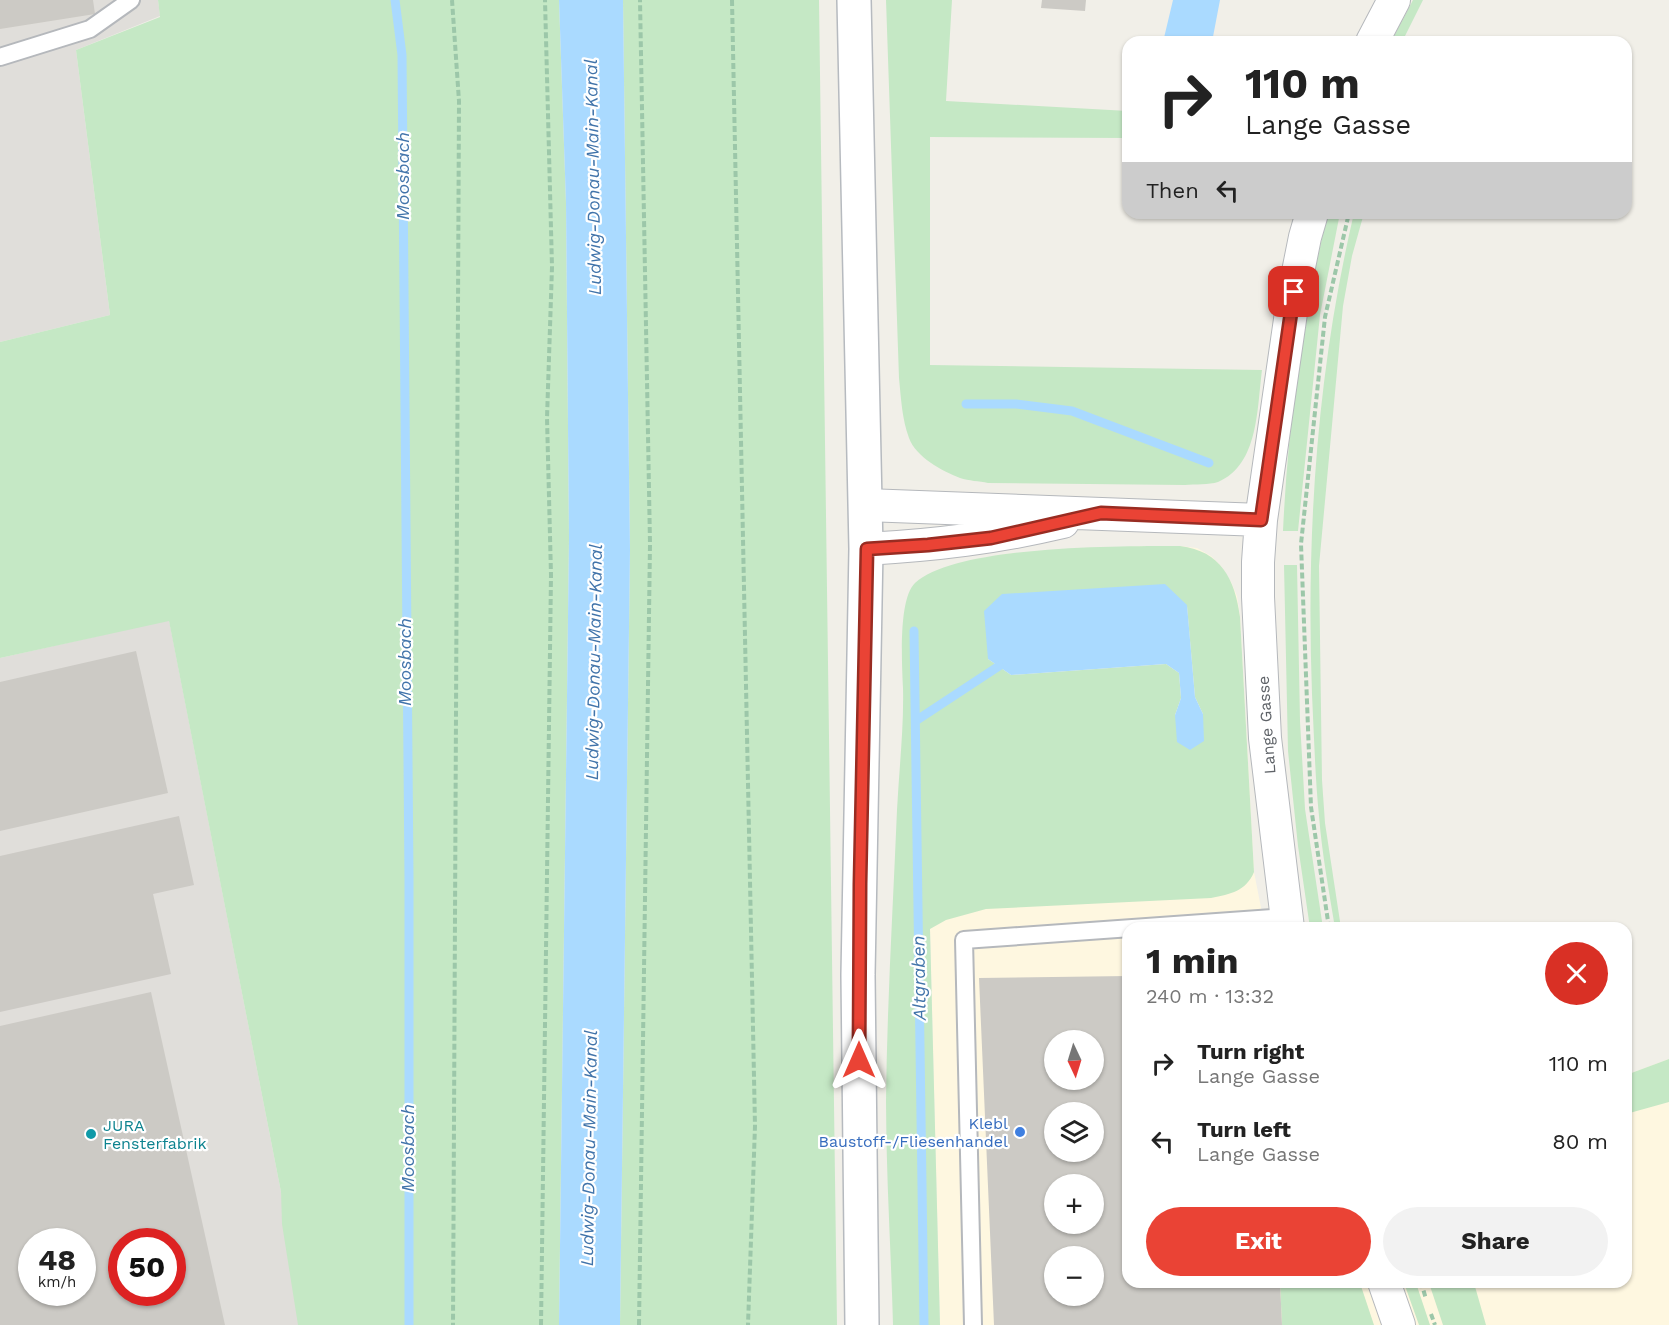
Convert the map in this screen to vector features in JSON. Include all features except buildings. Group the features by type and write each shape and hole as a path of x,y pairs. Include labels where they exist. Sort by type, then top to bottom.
{"main road":[{"path":"854,0 867,549 858,975 862,1325"}],"street":[{"path":"1375,36 1394,0"},
{"name":"Lange Gasse","path":"1287,922 1265,738 1258,597 1261,520 1294,292 1310,219"},
{"path":"866,505 1261,520"},
{"path":"867,549 991,538 1101,513"},
{"path":"1386,1288 1399,1325"}],"lane":[{"path":"0,57 90,29 131,0"},
{"path":"973,1325 964,940 1122,932"}],"path":[{"path":"452,0 459,101 453,1325"},
{"path":"541,1325 551,575 547,418 552,267 545,0"},
{"path":"639,1325 650,544 640,0"},
{"path":"732,0 755,1126 748,1325"},
{"path":"1328,922 1311,807 1301,544 1325,317 1348,219"}],"shaded area":[{"path":"0,0 158,0 160,16 76,50 110,315 0,342"},
{"path":"1146,546 1197,548 1211,556 1221,566 1237,596 1254,872 1264,922 1122,922 1122,1288 1632,1288 1632,1073 1669,1059 1669,1325 940,1325 930,929 956,564 1006,554"},
{"path":"169,620 281,1192 301,1325 0,1325 0,658"}],"green space":[{"path":"158,0 559,0 566,203 569,538 559,1325 298,1325 282,1224 281,1192 169,621 0,658 0,342 110,315 76,50 160,17"},
{"path":"623,0 819,0 837,1325 620,1325 630,550"},
{"path":"886,0 952,0 946,101 1122,111 1122,138 930,137 930,365 1262,370 1257,417 1249,449 1241,463 1231,474 1214,483 1185,485 988,483 963,479 945,471 930,463 917,451 909,438 905,423 899,378"},
{"path":"1413,0 1423,0 1405,36 1394,36"},
{"path":"1327,219 1339,219 1320,315 1298,531 1283,531 1288,451 1298,371"},
{"path":"1353,219 1362,219 1352,256 1343,306 1319,566 1322,780 1325,823 1340,922 1334,922 1316,786 1312,694 1311,573 1317,452 1331,332"},
{"path":"1180,546 1206,554 1216,561 1230,579 1238,603 1254,872 1242,888 1211,898 986,909 946,920 930,929 940,1325 893,1325 886,1101 897,810 903,718 902,633 903,617 910,591 915,583 936,570 966,561 1002,555 1042,550","holes":["1187,606 1195,697 1203,714 1175,715 1181,698 1179,673 1166,664 1011,675 988,659"]},
{"path":"1284,565 1297,565 1300,721 1305,809 1322,922 1309,922 1288,751"},
{"path":"1669,1059 1669,1102 1632,1112 1632,1073"},
{"path":"1280,1288 1362,1288 1374,1325 1282,1325"},
{"path":"1406,1288 1418,1288 1430,1325 1419,1325"},
{"path":"1431,1288 1475,1288 1486,1325 1443,1325"}],"water":[{"name":"Ludwig-Donau-Main-Kanal","path":"559,0 623,0 630,550 620,1325 559,1325 569,538 566,203"},
{"path":"1173,0 1220,0 1213,36 1164,36"},
{"path":"1165,584 1187,605 1195,697 1203,714 1204,741 1190,750 1177,742 1175,715 1181,698 1179,673 1166,664 1011,675 988,659 984,611 1002,594"}],"waterway":[{"name":"Moosbach","path":"395,0 402,55 409,878 409,1325"},
{"path":"966,404 1016,404 1072,411 1209,463"},
{"name":"Altgraben","path":"914,631 924,1325"},
{"path":"917,720 999,666"}],"place":[{"name":"Klebl Baustoff-/Fliesenhandel","path":"1020,1132"},
{"name":"JURA Fensterfabrik","path":"91,1134"}],"route":[{"path":"859,1060 858,975 867,549 991,538 1101,513 1261,520 1294,292"}]}
